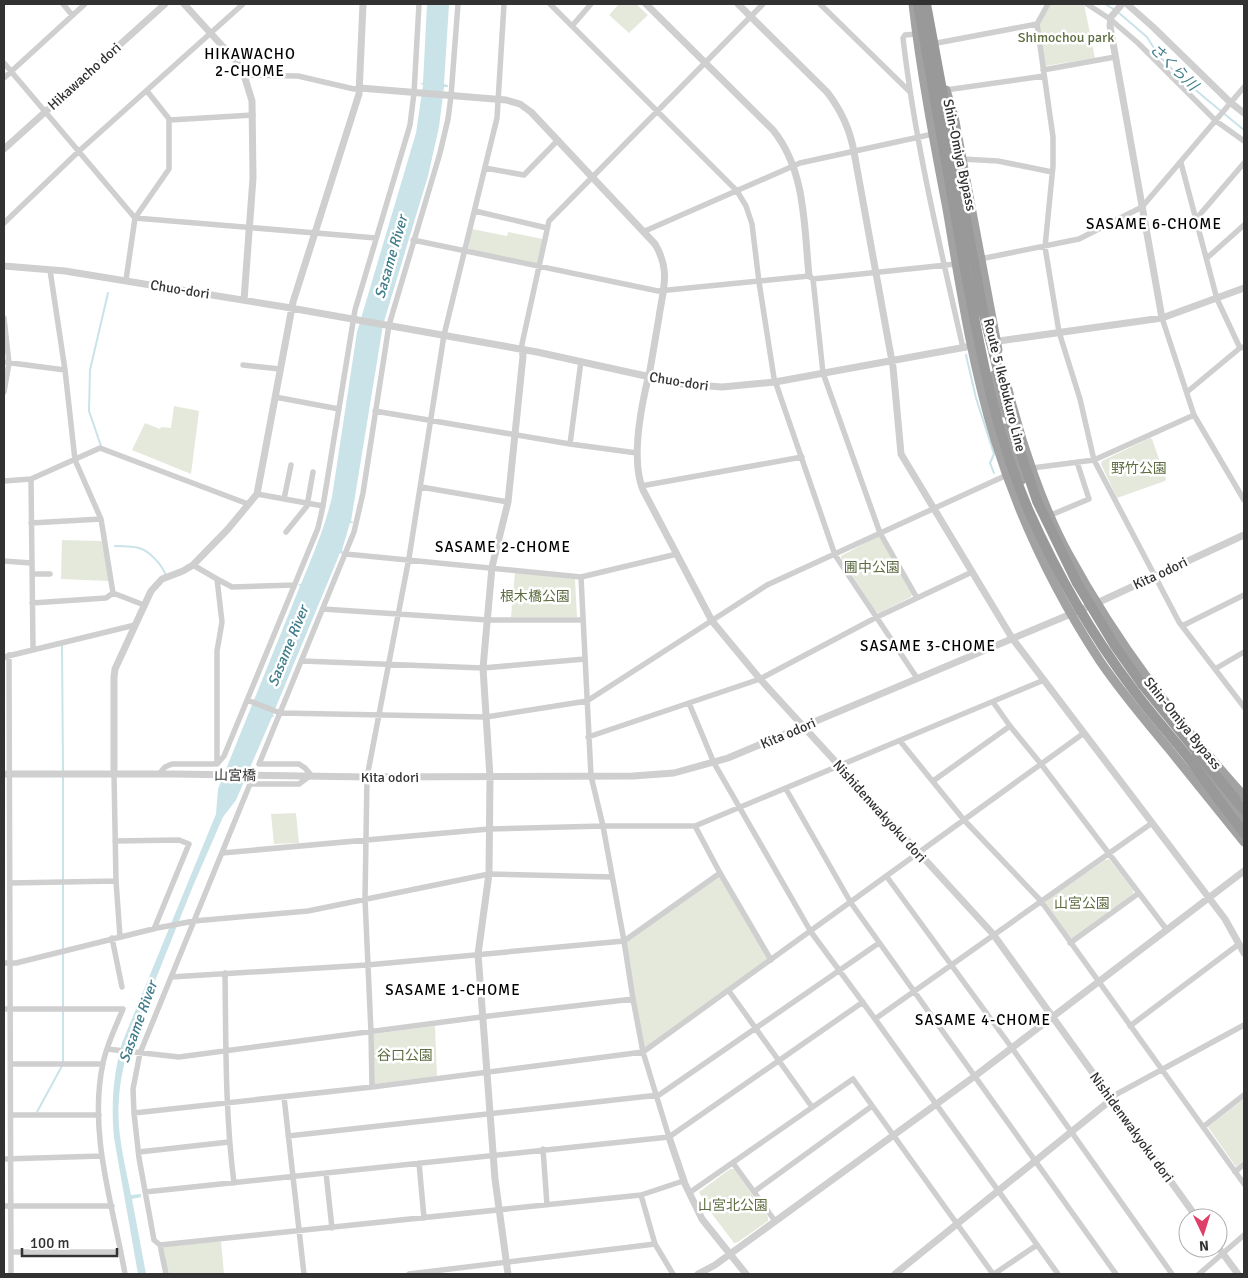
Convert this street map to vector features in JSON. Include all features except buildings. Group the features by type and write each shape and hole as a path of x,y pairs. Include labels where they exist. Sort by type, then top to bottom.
{"highway":[{"path":"913,4 916,34 956,264 968,347 1008,478 1046,565 1100,661 1127,698 1244,842"},
{"name":"Shin-Omiya Bypass","path":"913,4 978,313 950,143 946,90 930,4"},
{"name":"Route 5 Ikebukuro Line","path":"918,4 976,331 1002,435 1028,507 1052,560 1084,617 1132,688 1244,826"},
{"name":"Route 5 Ikebukuro Line","path":"930,4 983,311 1010,421 1034,494 1063,556 1115,646 1141,683 1244,809"},
{"path":"946,90 954,116 996,342 1009,396 1033,470 1051,515 1068,554 1122,646 1148,682 1191,735 1244,796"},
{"path":"990,365 1024,479"},
{"path":"1008,478 1019,488 1027,488 1032,482 1033,470"},
{"path":"1022,512 1022,499 1029,494 1037,494 1046,502"},
{"path":"1032,503 1069,579"},
{"name":"Shin-Omiya Bypass","path":"1244,815 1138,684 1106,641 1135,686 1244,820"},
{"path":"1194,765 1244,833"}],"street":[{"path":"63,4 72,15"},
{"path":"4,78 85,4"},
{"name":"Hikawacho dori","path":"4,149 165,4"},
{"path":"184,4 236,61 244,75 252,101 253,178 244,300"},
{"path":"4,223 78,152 243,4"},
{"path":"120,936 115,841 115,669 151,591 162,579 193,565 228,529 257,494 292,308 360,88 363,4"},
{"path":"7,774 159,774 165,767 172,764 217,764 224,756 318,528 354,319 410,124 415,93 419,4"},
{"path":"166,1274 160,1245 154,1240 138,1152 133,1089 139,1053 191,922 250,784 299,784 311,775 299,764 259,764 354,532 363,493 388,325 440,153 450,96 458,4"},
{"path":"372,1087 365,899 367,777 409,560 444,335 497,118 504,4"},
{"path":"550,4 737,190 746,206 752,224 759,282 776,382 835,555 917,678"},
{"path":"572,26 591,4"},
{"path":"646,4 773,130 785,147 794,166 800,188 823,373 880,533 917,598"},
{"path":"738,4 832,98 848,127 892,361 901,454 1012,638 1225,919 1244,953"},
{"path":"508,1274 493,1154 478,954 489,874 490,777 483,668 492,567 508,502 523,356 522,344 549,221 763,4"},
{"path":"820,4 909,91"},
{"path":"1048,4 1037,24 1053,138 1046,247 1059,332 1080,399 1094,460 1182,626 1244,707"},
{"path":"1087,4 1111,18 1244,141"},
{"path":"1244,113 1231,103 1153,26 1123,4 1111,18 1110,26 1115,57 1162,318 1194,415 1244,500"},
{"path":"937,43 1037,24"},
{"path":"916,34 904,35 903,38 909,91 944,266 968,347"},
{"path":"946,90 1044,73 1115,57"},
{"path":"4,63 135,218 376,238"},
{"path":"244,75 298,76 360,88"},
{"name":"Nishidenwakyoku dori","path":"360,88 513,101 526,107 655,244 662,256 666,277 636,452 641,486 712,621 760,679 993,934 1191,1208"},
{"path":"980,259 1079,239 1142,207 1244,88"},
{"path":"126,280 135,218 169,169 170,120 147,91"},
{"path":"170,120 253,115"},
{"path":"645,232 800,163 933,134"},
{"path":"485,168 524,175 558,140"},
{"path":"962,159 998,161 1052,172"},
{"path":"1181,163 1217,299 1242,347 1187,392"},
{"path":"1196,219 1244,163"},
{"path":"475,211 547,228"},
{"path":"1207,258 1244,225"},
{"path":"413,240 663,292 956,264"},
{"name":"Chuo-dori","path":"4,266 126,280 292,308 581,361 682,384 709,386 736,386 776,382 996,342 1162,318 1244,288"},
{"path":"50,270 65,370 75,460 100,519 114,593"},
{"path":"4,318 6,363 4,392"},
{"path":"570,444 581,361"},
{"path":"6,363 65,370"},
{"path":"243,365 280,369"},
{"path":"275,397 339,409"},
{"path":"375,411 570,444 636,452"},
{"path":"1033,470 1094,460 1194,415"},
{"path":"4,481 31,479 100,448 248,504"},
{"path":"641,486 802,457"},
{"path":"1051,515 1089,499 1077,462"},
{"path":"284,499 291,465"},
{"path":"286,532 307,506 313,472"},
{"path":"248,700 279,713 486,717 587,701 767,586 880,533 1008,478"},
{"path":"31,479 33,649"},
{"path":"421,487 508,502"},
{"path":"257,494 323,506"},
{"path":"31,523 100,519"},
{"name":"Kita odori","path":"298,776 490,777 654,775 674,773 714,763 1097,603 1244,535"},
{"path":"346,554 581,577 676,554"},
{"path":"4,561 31,563"},
{"path":"193,565 232,587 294,586"},
{"path":"588,737 760,679 877,617 972,572"},
{"path":"32,574 50,574"},
{"path":"581,577 590,776 603,826 643,1052 668,1137 689,1193 702,1219 746,1274"},
{"path":"217,579 222,622 217,651 217,764"},
{"path":"32,603 106,598 114,593"},
{"path":"114,593 144,605"},
{"path":"1182,626 1244,595"},
{"path":"323,609 488,620 583,620"},
{"path":"11,1274 11,1206 7,1159 10,1115 7,1083 11,1064 11,963 10,883 7,863 7,656 135,625"},
{"path":"1215,669 1244,652"},
{"path":"302,661 483,668 585,659"},
{"path":"222,853 489,829 695,826 740,809 1044,680"},
{"path":"689,702 714,763 811,932 1058,1274"},
{"path":"993,702 1167,930"},
{"path":"933,781 1010,726"},
{"path":"134,1113 372,1087 643,1052 920,854 1084,733"},
{"path":"900,741 964,820 1041,901 1244,1184"},
{"name":"山宮橋","path":"159,774 298,776"},
{"path":"786,789 851,902 1116,1274"},
{"path":"875,1019 953,966 993,934 1152,823"},
{"path":"695,826 720,874 771,960"},
{"path":"115,841 178,840 189,844 155,928"},
{"path":"698,1274 729,1254 936,1105 1244,871"},
{"path":"4,963 11,963 155,928 191,922 308,912 489,874 612,877"},
{"path":"171,976 367,965 624,941 720,874"},
{"path":"887,877 1072,1131 1172,1274"},
{"path":"10,883 116,881"},
{"path":"1070,943 1139,893"},
{"path":"112,938 122,987"},
{"path":"288,1136 656,1096 879,943"},
{"path":"1130,1026 1239,944"},
{"path":"225,973 227,1103 234,1183"},
{"path":"729,991 812,1107"},
{"path":"109,1049 179,1057 633,999"},
{"path":"145,1192 668,1137 863,1002"},
{"path":"4,1009 123,1009 103,1064 99,1115 100,1145 125,1274"},
{"path":"895,1274 1115,1095 1244,1025"},
{"path":"11,1064 103,1064"},
{"path":"689,1193 853,1079 993,1274 1037,1245"},
{"path":"1203,1127 1244,1095"},
{"path":"284,1097 304,1274"},
{"path":"755,1191 872,1106"},
{"path":"10,1115 99,1115"},
{"path":"138,1152 229,1142"},
{"path":"543,1150 547,1205"},
{"path":"7,1159 102,1156"},
{"path":"419,1162 424,1218"},
{"path":"733,1163 775,1220"},
{"path":"1235,1172 1244,1164"},
{"path":"326,1173 332,1228"},
{"path":"160,1245 641,1195 683,1180"},
{"path":"641,1195 655,1244 673,1274"},
{"path":"4,1206 112,1206"},
{"path":"1228,1249 1244,1235"},
{"path":"409,1274 655,1244"},
{"path":"11,1252 121,1252"},
{"path":"1198,1274 1217,1258"},
{"path":"1227,1258 1238,1274"}],"green space":[{"path":"619,4 636,4 648,15 629,33 609,15"},
{"name":"Shimochou park","path":"1051,4 1084,4 1095,58 1045,66 1039,24"},
{"path":"472,229 507,236 508,232 543,239 537,264 468,249"},
{"path":"174,406 199,411 191,474 132,450 145,423 160,429 161,427 171,428"},
{"name":"野竹公園","path":"1150,438 1166,479 1165,481 1117,498 1101,464 1102,461"},
{"name":"圃中公園","path":"878,536 881,537 912,594 911,597 879,613 876,612 841,558 841,556"},
{"path":"62,540 102,541 109,581 61,579"},
{"name":"根木橋公園","path":"515,572 575,579 577,617 511,617"},
{"path":"296,813 299,843 274,844 271,814"},
{"name":"山宮公園","path":"1109,859 1133,890 1133,894 1073,938 1070,938 1046,903 1046,900"},
{"path":"720,873 771,960 643,1052 624,941"},
{"name":"谷口公園","path":"435,1026 437,1076 374,1084 374,1034"},
{"path":"1244,1099 1244,1160 1236,1167 1208,1127"},
{"name":"山宮北公園","path":"730,1169 734,1169 768,1217 768,1221 734,1243 712,1214 699,1192"},
{"path":"221,1241 224,1274 168,1274 163,1247"}],"water":[{"name":"Sasame River","path":"427,4 449,4 444,84 448,85 448,87 444,87 439,127 428,176 383,325 351,521 353,523 350,523 343,552 342,554 340,553 273,714 274,717 272,717 236,800 223,817 193,886 129,1046 124,1065 118,1111 122,1147 131,1195 141,1194 141,1197 132,1199 146,1274 138,1274 114,1138 114,1090 119,1055 122,1043 216,814 218,789 300,586 298,584 301,584 314,552 329,508 357,332 416,133 423,85 420,83 423,83"}],"waterway":[{"name":"さくら川","path":"1105,4 1115,10"},
{"name":"さくら川","path":"1119,13 1147,37 1159,56 1173,70 1244,130"},
{"path":"101,446 89,411 90,370 108,293"},
{"path":"966,355 976,398 994,454 990,463 994,473"},
{"path":"115,546 139,548 147,552 156,559 166,576"},
{"path":"62,646 63,771"},
{"path":"37,1112 63,1064 63,776"}],"district":[{"name":"HIKAWACHO 2-CHOME","path":"250,62"},
{"name":"SASAME 6-CHOME","path":"1154,224"},
{"name":"SASAME 2-CHOME","path":"503,547"},
{"name":"SASAME 3-CHOME","path":"928,646"},
{"name":"SASAME 1-CHOME","path":"453,990"},
{"name":"SASAME 4-CHOME","path":"983,1020"}]}
